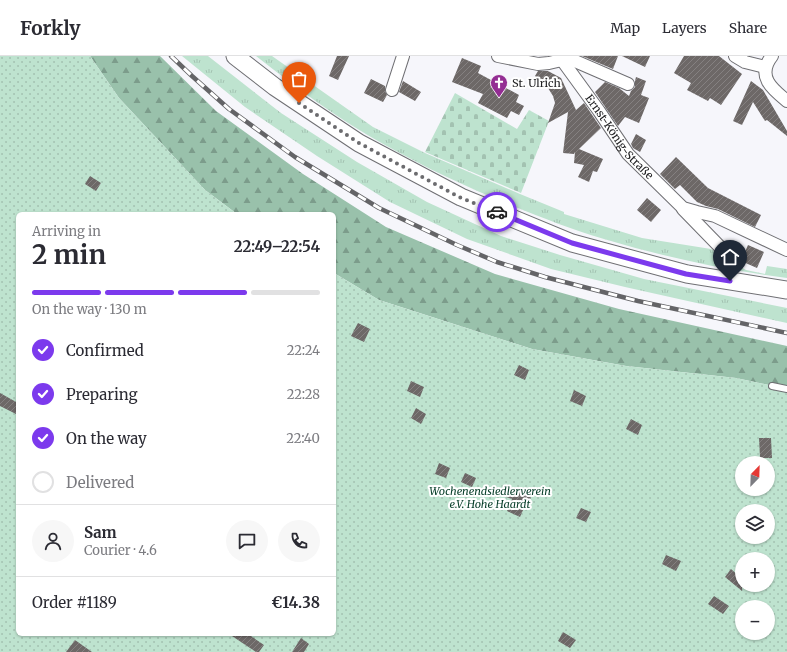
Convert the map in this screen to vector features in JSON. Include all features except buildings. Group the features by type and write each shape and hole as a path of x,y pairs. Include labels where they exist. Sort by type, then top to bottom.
{"main road":[{"path":"234,56 274,87 359,143 461,198 572,243 686,274 787,290"}],"street":[{"path":"392,90 403,56"},
{"path":"498,56 538,64 549,63 560,58 575,61 628,84"},
{"path":"735,56 745,62 765,67"},
{"path":"772,56 765,67 764,75 770,86 787,101"},
{"name":"Ernst-König-Straße","path":"560,58 628,154 720,247"},
{"name":"Ernst-König-Straße","path":"683,208 715,216 787,250"}],"lane":[{"path":"772,386 787,389"}],"green space":[{"name":"Wochenendsiedlerverein e.V. Hohe Haardt","path":"0,56 90,56 119,98 205,190 234,212 16,212 16,636 336,636 336,274 379,300 532,349 626,366 736,378 787,389 787,652 0,652"},
{"path":"90,56 160,56 216,111 303,174 386,227 495,274 619,309 787,346 787,389 736,378 626,366 532,349 379,300 336,274 336,212 234,212 205,190 119,98"},
{"path":"182,56 208,56 281,113 357,162 427,202 501,236 560,255 644,279 787,308 787,323 551,269 467,239 390,202 317,156 245,107"},
{"path":"256,56 272,56 373,127 425,153 564,212 564,214 642,238 711,249 746,270 765,274 767,266 787,269 787,278 741,271 649,252 569,228 497,199 432,170 351,125 287,80"},
{"path":"455,93 517,129 529,110 549,121 521,193 425,152"}],"railway":[{"path":"171,56 229,109 295,157 379,208 457,245 497,262 545,277 638,301 787,333"}],"way so far":[{"path":"299,103 359,143 461,198 497,212"}],"place":[{"name":"St. Ulrich","path":"499,98"}],"route":[{"path":"497,212 572,243 686,274 730,281"}]}
